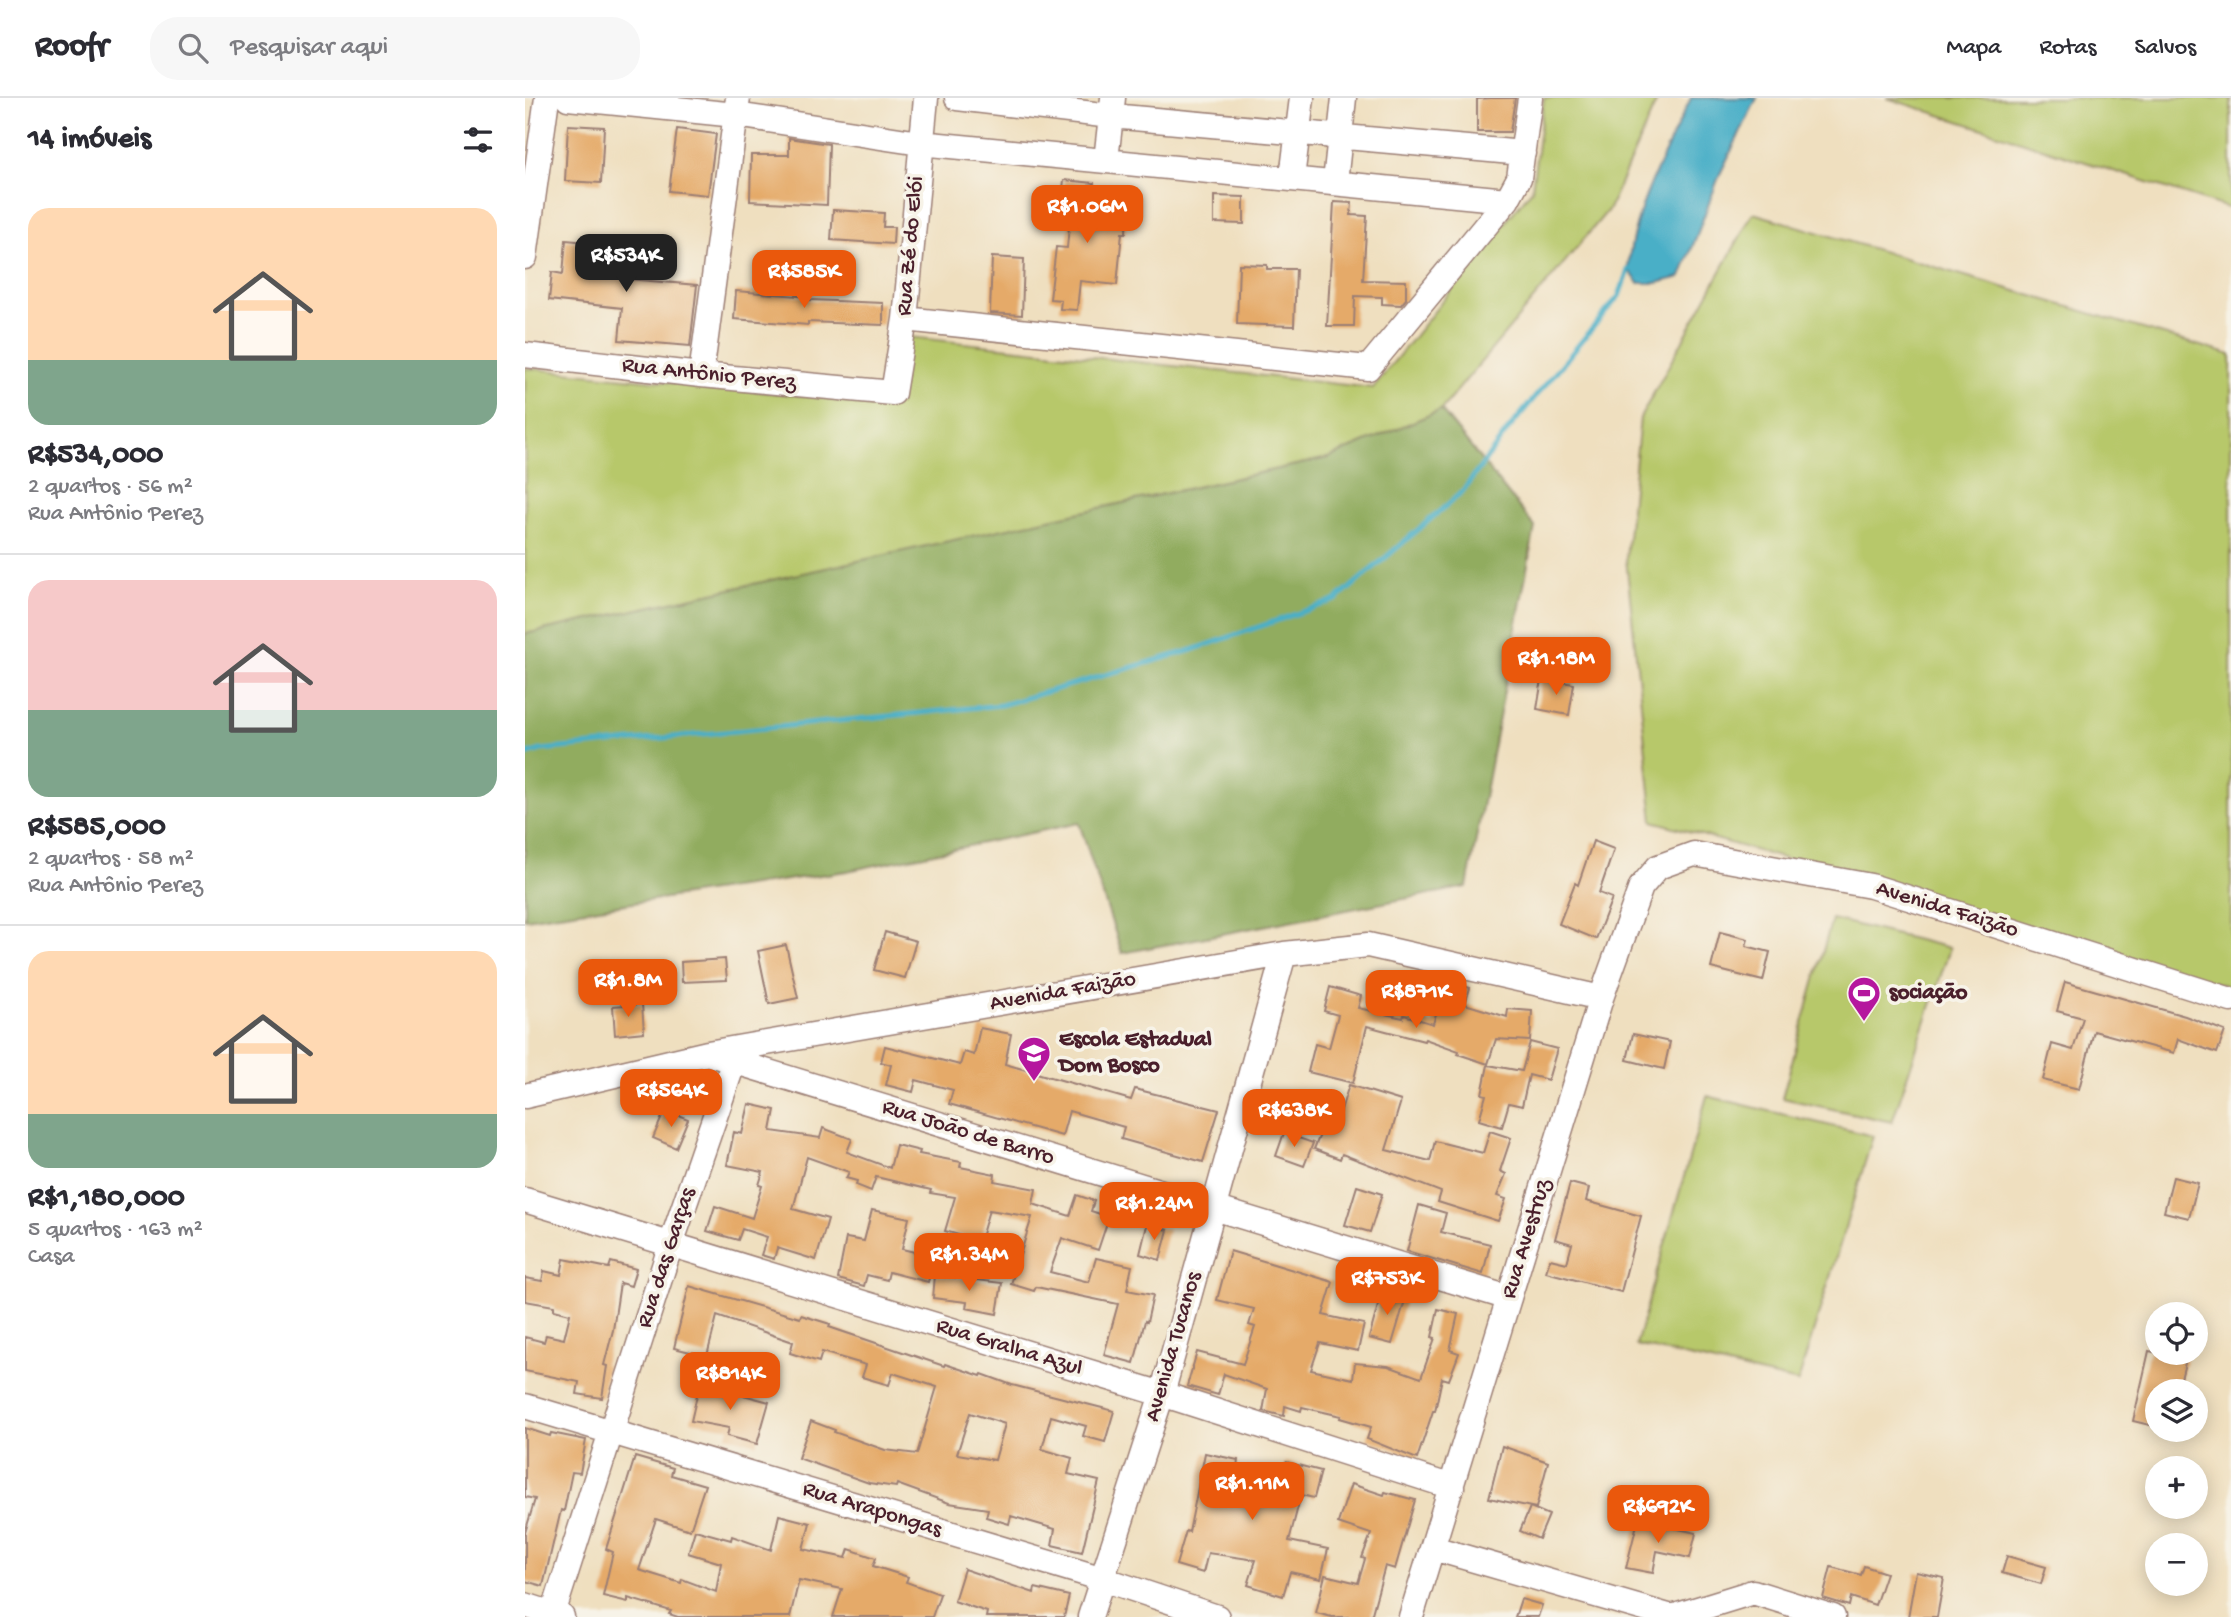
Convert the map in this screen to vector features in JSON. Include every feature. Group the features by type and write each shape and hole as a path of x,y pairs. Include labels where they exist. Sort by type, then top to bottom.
{"street":[{"path":"525,257 547,98"},
{"path":"568,98 737,107 920,143 1507,200"},
{"name":"Rua Zé do Elói","path":"893,393 905,320 926,98"},
{"path":"957,98 1112,107 1298,132 1523,153"},
{"path":"1292,178 1302,98"},
{"path":"1335,182 1344,98"},
{"path":"905,320 1368,368 1507,200 1519,178 1529,98"},
{"path":"701,375 737,107"},
{"path":"1106,160 1112,107"},
{"name":"Rua Antônio Perez","path":"525,355 893,393"},
{"name":"Avenida Faizão","path":"1658,867 1694,854 1871,886 2231,1000"},
{"name":"Rua Avestruz","path":"1411,1617 1601,998 1641,887 1658,867"},
{"name":"Avenida Faizão","path":"525,1096 708,1053 1284,954 1368,945 1601,998"},
{"name":"Avenida Tucanos","path":"1090,1617 1162,1394 1284,954"},
{"name":"Rua João de Barro","path":"708,1053 1509,1298"},
{"name":"Rua das Garças","path":"556,1616 610,1432 734,1061"},
{"name":"Rua Gralha Azul","path":"525,1200 1162,1394 1452,1487"},
{"name":"Rua Arapongas","path":"525,1406 1103,1579 1217,1617"},
{"path":"1433,1548 1672,1617 1753,1592 1780,1609 1833,1617"},
{"path":"525,1605 556,1616"}],"green space":[{"path":"1544,98 1658,98 1609,209 1441,410 1328,458 525,634 525,368 896,405 910,337 1373,388 1532,189"},
{"path":"1887,98 2231,98 2231,209"},
{"path":"1753,213 2231,355 2231,987 1653,821 1626,558 1640,418"},
{"path":"1441,410 1535,527 1467,887 1122,953 1079,823 847,871 525,919 525,634 1328,458"},
{"name":"sociação","path":"1832,919 1950,948 1892,1122 1782,1098"},
{"path":"1707,1096 1873,1136 1798,1382 1636,1345"}],"water":[{"path":"1691,98 1757,98 1720,174 1681,277 1657,283 1639,283 1628,270 1636,225 1652,182"}],"building":[{"path":"1515,98 1510,132 1477,132 1477,99"},
{"path":"568,125 604,127 601,183 565,181"},
{"path":"677,129 716,134 708,195 669,191"},
{"path":"789,138 829,144 827,205 750,201 751,155 789,155"},
{"path":"1064,180 1094,183 1092,208 1127,209 1126,233 1122,233 1117,285 1080,281 1077,310 1060,309 1061,300 1050,299 1056,247 1067,248 1070,216 1060,215"},
{"path":"1214,196 1244,197 1244,224 1214,223"},
{"path":"1334,202 1352,203 1351,215 1367,216 1363,280 1406,281 1406,299 1401,305 1382,304 1382,297 1355,296 1354,326 1327,326"},
{"path":"833,210 884,213 883,227 894,227 893,244 831,240"},
{"path":"566,240 630,246 628,279 697,285 690,346 619,340 622,308 549,300 552,272 563,274"},
{"path":"992,257 1024,259 1022,315 990,313"},
{"path":"1239,264 1267,265 1267,269 1296,269 1294,326 1237,324"},
{"path":"736,291 810,297 810,300 883,303 883,325 808,322 808,325 734,319"},
{"path":"1542,679 1574,684 1569,715 1537,709"},
{"path":"1593,841 1614,849 1599,893 1612,898 1596,939 1559,924 1575,883 1578,885"},
{"path":"885,932 916,941 905,978 874,970"},
{"path":"1720,932 1748,939 1746,946 1770,952 1763,981 1711,968"},
{"path":"786,945 798,998 769,1004 758,951"},
{"path":"725,959 727,980 682,982 681,962"},
{"path":"1446,981 1470,988 1465,1004 1507,1017 1508,1009 1532,1011 1530,1041 1496,1039 1488,1064 1425,1039 1424,1041 1367,1026 1353,1083 1308,1072 1315,1044 1329,1048 1338,1015 1324,1011 1330,987 1361,996 1358,1008 1403,1018 1404,1015 1433,1024"},
{"path":"2065,982 2185,1016 2225,1031 2217,1053 2178,1039 2174,1053 2094,1031 2079,1089 2043,1080 2052,1044 2073,1050 2083,1018 2057,1011"},
{"path":"642,1004 644,1032 615,1035 613,1006"},
{"path":"980,1028 1011,1034 1005,1064 1131,1100 1135,1089 1219,1110 1203,1162 1121,1139 1124,1127 1069,1111 1062,1136 949,1104 953,1090 916,1080 913,1092 886,1085 891,1065 881,1062 885,1046 960,1065 964,1052 974,1055"},
{"path":"1633,1034 1670,1042 1664,1069 1627,1060"},
{"path":"1530,1042 1557,1049 1548,1080 1529,1075 1522,1106 1509,1103 1502,1127 1479,1120 1486,1095 1482,1094 1488,1065 1522,1071"},
{"path":"1349,1085 1401,1101 1386,1150 1430,1161 1435,1141 1483,1153 1490,1131 1511,1138 1500,1171 1506,1174 1497,1196 1506,1199 1498,1221 1438,1202 1441,1192 1342,1154 1340,1159 1314,1149 1324,1125 1335,1129"},
{"path":"749,1104 775,1110 771,1131 820,1138 823,1128 852,1139 847,1152 890,1168 896,1145 920,1151 919,1154 961,1162 960,1167 995,1174 994,1181 1036,1189 1033,1204 1070,1216 1077,1195 1094,1201 1091,1211 1109,1217 1098,1250 1062,1238 1050,1272 1089,1282 1096,1258 1132,1266 1127,1290 1153,1295 1134,1363 1104,1355 1118,1304 1036,1287 1034,1291 1011,1284 1032,1217 989,1210 980,1241 945,1231 955,1197 930,1193 931,1190 876,1177 871,1191 856,1185 857,1181 846,1178 849,1172 807,1157 793,1209 828,1219 816,1260 777,1248 774,1259 761,1255 767,1237 742,1229 738,1240 707,1231 715,1206 752,1218 762,1186 759,1185 763,1172 727,1165 734,1132 742,1134"},
{"path":"665,1110 688,1119 676,1148 653,1138"},
{"path":"1284,1133 1313,1143 1304,1166 1276,1156"},
{"path":"2173,1177 2198,1183 2189,1218 2164,1212"},
{"path":"1570,1183 1589,1188 1586,1201 1641,1216 1621,1292 1546,1272 1550,1259 1567,1263 1572,1244 1555,1239"},
{"path":"1357,1186 1382,1194 1370,1232 1345,1225"},
{"path":"1419,1205 1446,1213 1441,1232 1490,1244 1483,1274 1407,1251"},
{"path":"872,1210 909,1218 902,1249 935,1257 928,1282 889,1272 887,1280 867,1275 864,1286 838,1279 846,1238 864,1241"},
{"path":"1147,1225 1168,1230 1160,1260 1140,1254"},
{"path":"1230,1251 1333,1282 1323,1315 1364,1324 1358,1351 1320,1343 1311,1370 1353,1379 1355,1363 1388,1366 1421,1378 1435,1338 1432,1337 1438,1309 1458,1314 1450,1350 1459,1353 1449,1380 1442,1378 1435,1411 1417,1459 1367,1439 1371,1427 1340,1418 1341,1416 1302,1407 1301,1411 1285,1406 1284,1416 1263,1411 1267,1389 1224,1374 1218,1395 1187,1386 1197,1352 1243,1364 1255,1327 1249,1325 1254,1309 1217,1300"},
{"path":"564,1259 609,1268 611,1262 636,1269 631,1286 620,1283 613,1330 604,1365 607,1366 602,1398 577,1394 579,1382 525,1371 525,1337 544,1342 546,1335 564,1339 570,1314 554,1310 554,1306 525,1301 525,1278 542,1281 544,1271 561,1275"},
{"path":"935,1275 1002,1283 997,1314 966,1308 967,1302 933,1298"},
{"path":"689,1286 830,1324 829,1327 944,1366 945,1364 1012,1385 1114,1411 1105,1442 1083,1436 1086,1426 1051,1416 1042,1449 1072,1458 1068,1474 1099,1481 1082,1552 1052,1545 1055,1529 1011,1516 1009,1524 986,1517 988,1509 949,1503 897,1484 896,1487 869,1483 798,1458 811,1421 885,1450 917,1454 937,1387 893,1373 889,1385 862,1377 866,1365 822,1352 819,1362 790,1353 793,1342 717,1316 707,1356 674,1348","holes":["970,1413 1005,1424 995,1460 957,1454"]},
{"path":"1382,1291 1406,1297 1392,1344 1369,1338"},
{"path":"2146,1365 2184,1365 2181,1379 2145,1379 2145,1424 2133,1421"},
{"path":"700,1382 737,1390 736,1393 769,1402 757,1444 727,1436 729,1428 691,1421"},
{"path":"525,1428 550,1436 551,1433 586,1440 580,1473 572,1472 543,1586 525,1581 525,1533 535,1499 525,1497"},
{"path":"1502,1446 1548,1462 1536,1508 1489,1498"},
{"path":"1205,1453 1238,1460 1237,1468 1280,1481 1286,1462 1321,1471 1314,1498 1301,1495 1289,1541 1328,1549 1321,1579 1290,1572 1283,1596 1248,1585 1256,1560 1208,1553 1203,1573 1176,1565 1186,1531 1189,1532"},
{"path":"635,1457 673,1468 671,1475 705,1485 690,1530 656,1519 639,1570 681,1583 682,1579 716,1592 721,1563 688,1553 695,1530 731,1540 732,1536 771,1550 779,1515 810,1523 803,1549 846,1558 849,1549 876,1558 873,1566 908,1577 906,1582 940,1594 932,1617 833,1617 842,1589 799,1580 790,1617 678,1617 669,1614 671,1611 628,1598 628,1602 603,1596 613,1552 606,1549"},
{"path":"1351,1484 1384,1495 1385,1492 1415,1500 1395,1569 1385,1566 1371,1617 1332,1617 1316,1613 1325,1575 1358,1583 1365,1559 1362,1558 1371,1534 1338,1523"},
{"path":"1530,1507 1549,1515 1539,1539 1520,1531"},
{"path":"1638,1520 1696,1533 1690,1558 1657,1551 1653,1573 1626,1568"},
{"path":"2007,1556 2046,1567 2041,1584 2002,1573"},
{"path":"1864,1566 1886,1573 1875,1605 1851,1597 1849,1606 1823,1598 1831,1567 1861,1575"},
{"path":"964,1569 1034,1593 1035,1588 1069,1596 1064,1617 986,1617 987,1612 954,1601"},
{"path":"1916,1572 1944,1578 1937,1617 1908,1617"},
{"path":"1521,1599 1542,1605 1538,1617 1515,1617"}],"waterway":[{"path":"525,755 541,750 1001,705 1192,650 1336,600 1462,492 1507,431 1619,296 1628,270"}],"place":[{"name":"sociação","path":"1864,1023"},
{"name":"Escola Estadual Dom Bosco","path":"1034,1083"}]}
